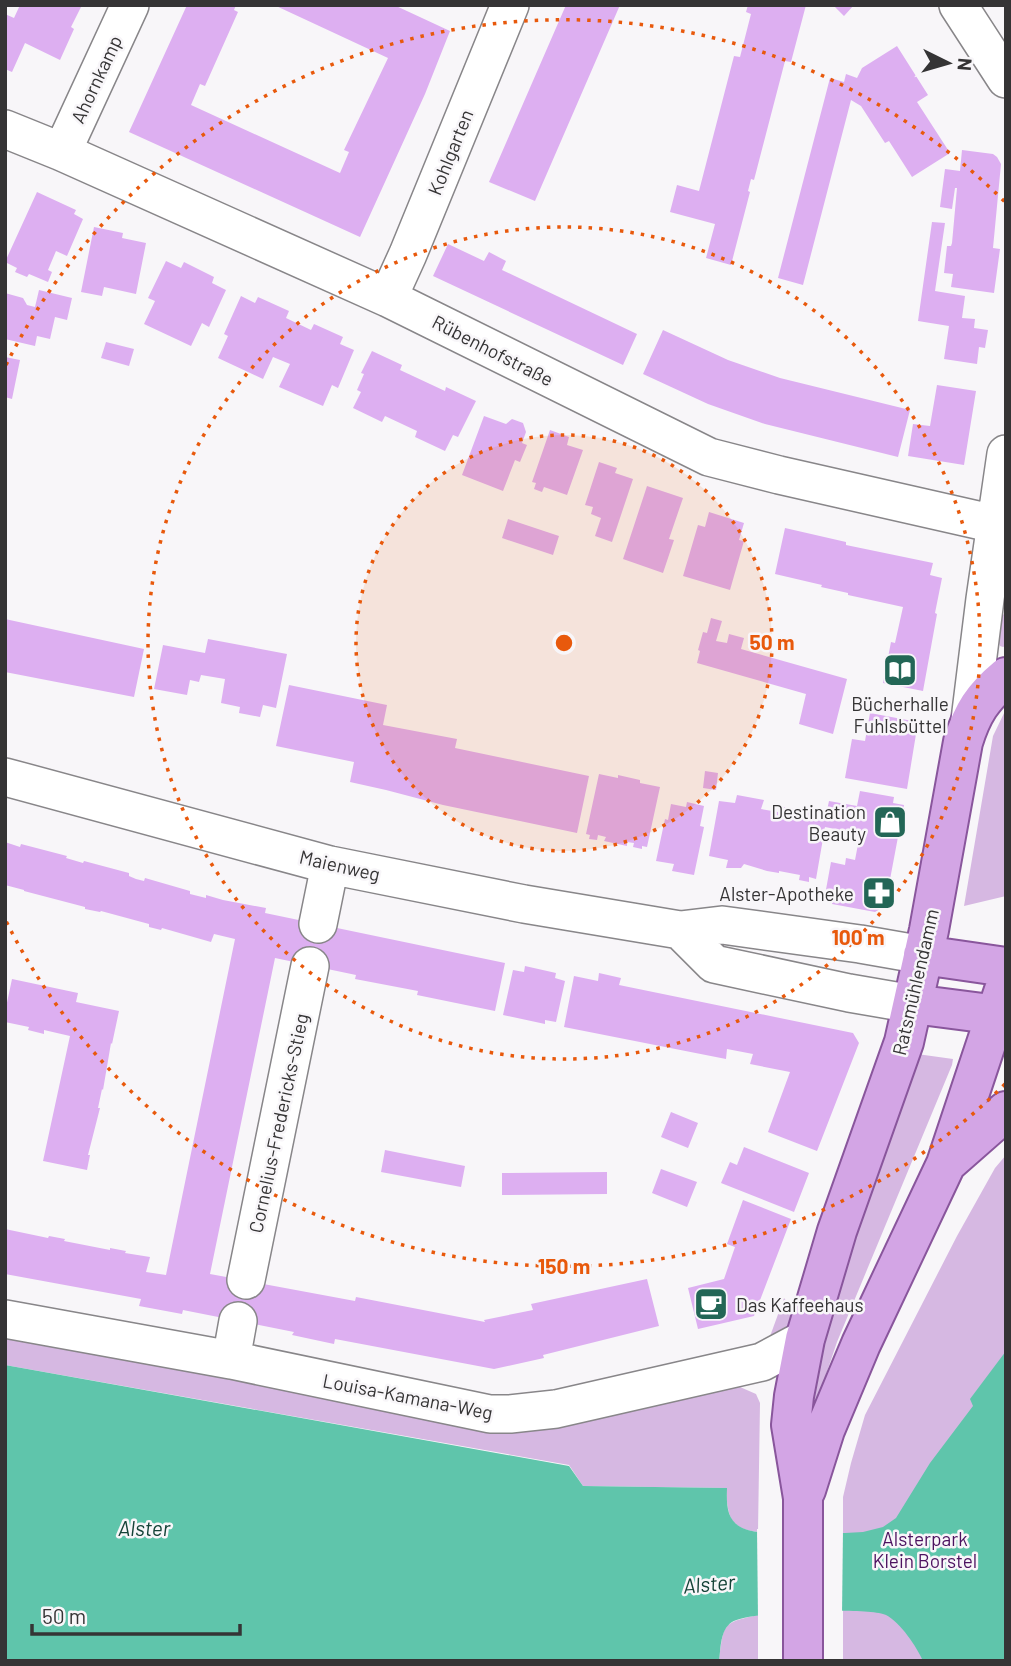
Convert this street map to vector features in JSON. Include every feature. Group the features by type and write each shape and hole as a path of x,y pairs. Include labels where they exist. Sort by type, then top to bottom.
{"main road":[{"path":"970,720 989,691 1006,677"},
{"name":"Ratsmühlendamm","path":"803,1658 803,1498 791,1425 794,1396 805,1339 837,1231 904,1042 963,742 970,720"},
{"path":"923,955 1006,967"},
{"path":"913,1004 1002,1005"},
{"name":"Ratsmühlendamm","path":"803,1498 825,1430 860,1344 946,1164 1002,1005"},
{"path":"946,1164 1006,1111"}],"street":[{"name":"Ahornkamp","path":"62,152 130,5"},
{"name":"Kohlgarten","path":"388,298 510,5"},
{"path":"958,5 1006,79"},
{"name":"Rübenhofstraße","path":"7,136 62,152 388,298 709,457 995,524"},
{"name":"Ratsmühlendamm","path":"970,720 1006,454"},
{"name":"Maienweg","path":"5,776 330,865 524,904 680,930 722,925 923,955"},
{"path":"318,924 330,865"},
{"path":"680,930 714,964 913,1004"},
{"name":"Cornelius-Fredericks-Stieg","path":"246,1280 310,966"},
{"name":"Louisa-Kamana-Weg","path":"5,1319 231,1360 490,1413 510,1414 556,1409 762,1362 805,1339"},
{"path":"231,1360 238,1321"}],"green space":[{"path":"1001,614 1006,615 1006,646 1003,647 998,640"},
{"path":"1006,709 1006,896 964,906 993,736"},
{"path":"917,1054 953,1059 952,1065 837,1342 808,1428 819,1337"},
{"name":"Alsterpark Klein Borstel","path":"1006,1155 1006,1661 843,1661 843,1497 865,1415 957,1236 995,1168"},
{"path":"784,1298 792,1308 791,1319 783,1330 769,1339"},
{"path":"5,1327 472,1417 740,1387 756,1394 760,1403 758,1532 740,1527 731,1518 726,1488 583,1486 569,1465 5,1365"},
{"path":"758,1615 758,1661 719,1661 726,1627 737,1620"}],"water":[{"name":"Alster","path":"1006,1351 1006,1661 923,1661 908,1635 886,1615 834,1611 760,1615 732,1622 723,1634 719,1661 5,1661 5,1365 569,1466 583,1486 727,1488 727,1505 731,1518 748,1530 845,1533 883,1527 896,1518 930,1463 973,1406 970,1399"}],"pier":[{"path":"757,1529 843,1529 842,1615 758,1618"}],"building":[{"path":"20,5 82,5 60,60 25,43 12,72 5,69 5,14 14,18"},
{"path":"187,5 236,5 234,10 238,12 205,86 200,84 191,105 340,173 349,152 344,150 388,58 274,5 394,5 450,31 425,94 360,237 129,132"},
{"path":"566,5 620,5 535,201 489,182"},
{"path":"748,5 806,5 791,62 785,61 754,180 751,179 731,265 706,258 715,224 670,212 677,185 699,191 734,56 740,57 751,14 746,12"},
{"path":"833,5 854,5 844,16"},
{"path":"897,46 928,95 917,102 950,153 912,177 889,141 885,143 861,106 851,100 803,285 778,278 830,78 844,82 846,74 857,78 862,68"},
{"path":"962,150 993,154 1001,164 993,248 1000,249 994,293 951,287 953,274 944,273 947,246 952,243 957,188 952,209 940,207 945,169 960,171"},
{"path":"37,192 76,210 74,214 83,219 67,256 56,251 48,270 52,272 48,282 29,274 27,277 15,272 17,268 5,262"},
{"path":"932,222 945,223 935,291 965,296 962,318 975,319 974,328 988,330 985,348 979,347 977,364 944,359 949,326 918,321"},
{"path":"94,227 123,233 122,238 146,243 136,294 104,287 102,296 81,292"},
{"path":"448,244 484,261 489,252 506,261 502,270 637,334 623,365 433,276"},
{"path":"166,261 181,268 184,262 214,277 212,283 226,290 209,327 202,323 191,346 144,324 155,301 148,298"},
{"path":"39,290 72,298 67,320 55,317 50,339 37,336 35,346 5,339 5,293 23,298 27,305 35,307"},
{"path":"241,296 255,303 258,297 289,311 286,318 311,330 314,324 343,337 340,344 354,350 338,388 332,385 323,406 279,387 290,364 273,357 263,379 218,358 228,336 224,334"},
{"path":"663,330 728,360 780,378 910,410 898,457 765,424 708,404 643,374"},
{"path":"106,342 134,349 129,366 101,358"},
{"path":"372,351 402,365 400,370 445,391 446,387 476,401 458,437 453,435 445,451 415,437 417,431 385,416 382,422 353,408 361,392 357,390 364,374 361,373"},
{"path":"5,357 20,360 12,399 5,397"},
{"path":"937,385 976,391 964,465 908,456 913,424 930,426"},
{"path":"484,416 506,424 512,419 523,423 526,432 522,443 527,445 520,462 515,460 503,491 462,475"},
{"path":"550,430 569,437 567,445 583,450 567,495 544,487 542,492 534,489 536,483 532,482"},
{"path":"599,462 617,468 615,473 633,479 612,542 595,536 601,518 591,514 593,507 585,505"},
{"path":"647,486 683,498 669,539 674,540 663,573 623,559"},
{"path":"709,512 744,523 739,540 744,541 730,590 683,576 698,525 705,527"},
{"path":"508,519 559,536 553,555 502,538"},
{"path":"785,528 846,542 846,545 933,563 930,575 942,578 923,691 883,683 891,642 895,643 903,607 848,595 821,587 822,585 775,574"},
{"path":"711,618 722,621 716,641 727,643 729,634 744,638 741,649 847,679 833,734 799,724 806,694 697,663 703,632 707,633"},
{"path":"5,619 144,649 134,697 5,672"},
{"path":"208,639 287,654 276,708 263,705 260,717 239,713 240,707 221,703 225,679 201,675 199,682 190,680 187,695 154,689 163,645 205,653"},
{"path":"289,685 387,705 383,725 457,739 455,748 589,776 577,833 350,782 354,762 276,746"},
{"path":"870,713 918,722 907,789 845,778 852,739 865,741"},
{"path":"705,771 718,773 716,790 703,788"},
{"path":"599,774 618,778 618,775 660,787 647,847 642,846 642,849 633,847 634,843 627,842 627,846 604,841 606,837 598,835 597,840 589,839 590,835 586,834"},
{"path":"860,791 894,797 893,803 904,805 885,906 875,912 832,904 833,896 825,895 831,862 845,865 846,858 855,860 860,834 825,827 816,879 809,877 809,882 799,880 800,875 767,871 744,864 741,868 726,868 728,860 709,856 719,801 735,803 737,795 764,800 761,809 778,812 779,806 826,815 829,801 857,806"},
{"path":"687,802 704,806 700,826 704,827 694,875 672,871 674,864 656,861 671,804 686,807"},
{"path":"5,842 129,873 129,876 136,879 144,881 145,878 190,891 190,894 266,908 265,913 505,963 495,1011 417,995 418,991 355,979 356,975 275,958 210,1274 355,1301 356,1297 485,1322 484,1320 533,1310 531,1304 647,1279 659,1326 494,1369 335,1339 334,1344 292,1335 294,1332 183,1310 182,1314 139,1306 141,1299 5,1274 5,1229 150,1257 146,1272 166,1275 235,939 214,934 211,942 5,885"},
{"path":"525,966 556,973 555,978 565,981 556,1022 545,1020 545,1024 503,1015 513,970 524,972"},
{"path":"599,973 621,978 619,985 853,1033 859,1043 817,1151 768,1132 790,1072 750,1064 753,1054 727,1049 726,1059 564,1027 574,976 598,981"},
{"path":"12,979 78,993 76,1002 119,1011 87,1170 43,1161 70,1036 44,1030 44,1034 28,1030 29,1027 5,1022"},
{"path":"671,1112 698,1123 688,1148 661,1137"},
{"path":"744,1147 809,1173 794,1212 721,1183 730,1162 737,1165"},
{"path":"385,1150 465,1166 461,1187 381,1172"},
{"path":"661,1169 697,1182 687,1207 652,1193"},
{"path":"607,1172 607,1194 502,1195 502,1173"},
{"path":"743,1200 791,1219 754,1316 698,1329 688,1288 724,1279 735,1247 727,1244"}],"place":[{"name":"Bücherhalle Fuhlsbüttel","path":"900,670"},
{"name":"Destination Beauty","path":"890,822"},
{"name":"Alster-Apotheke","path":"879,893"},
{"name":"Das Kaffeehaus","path":"711,1304"}]}
